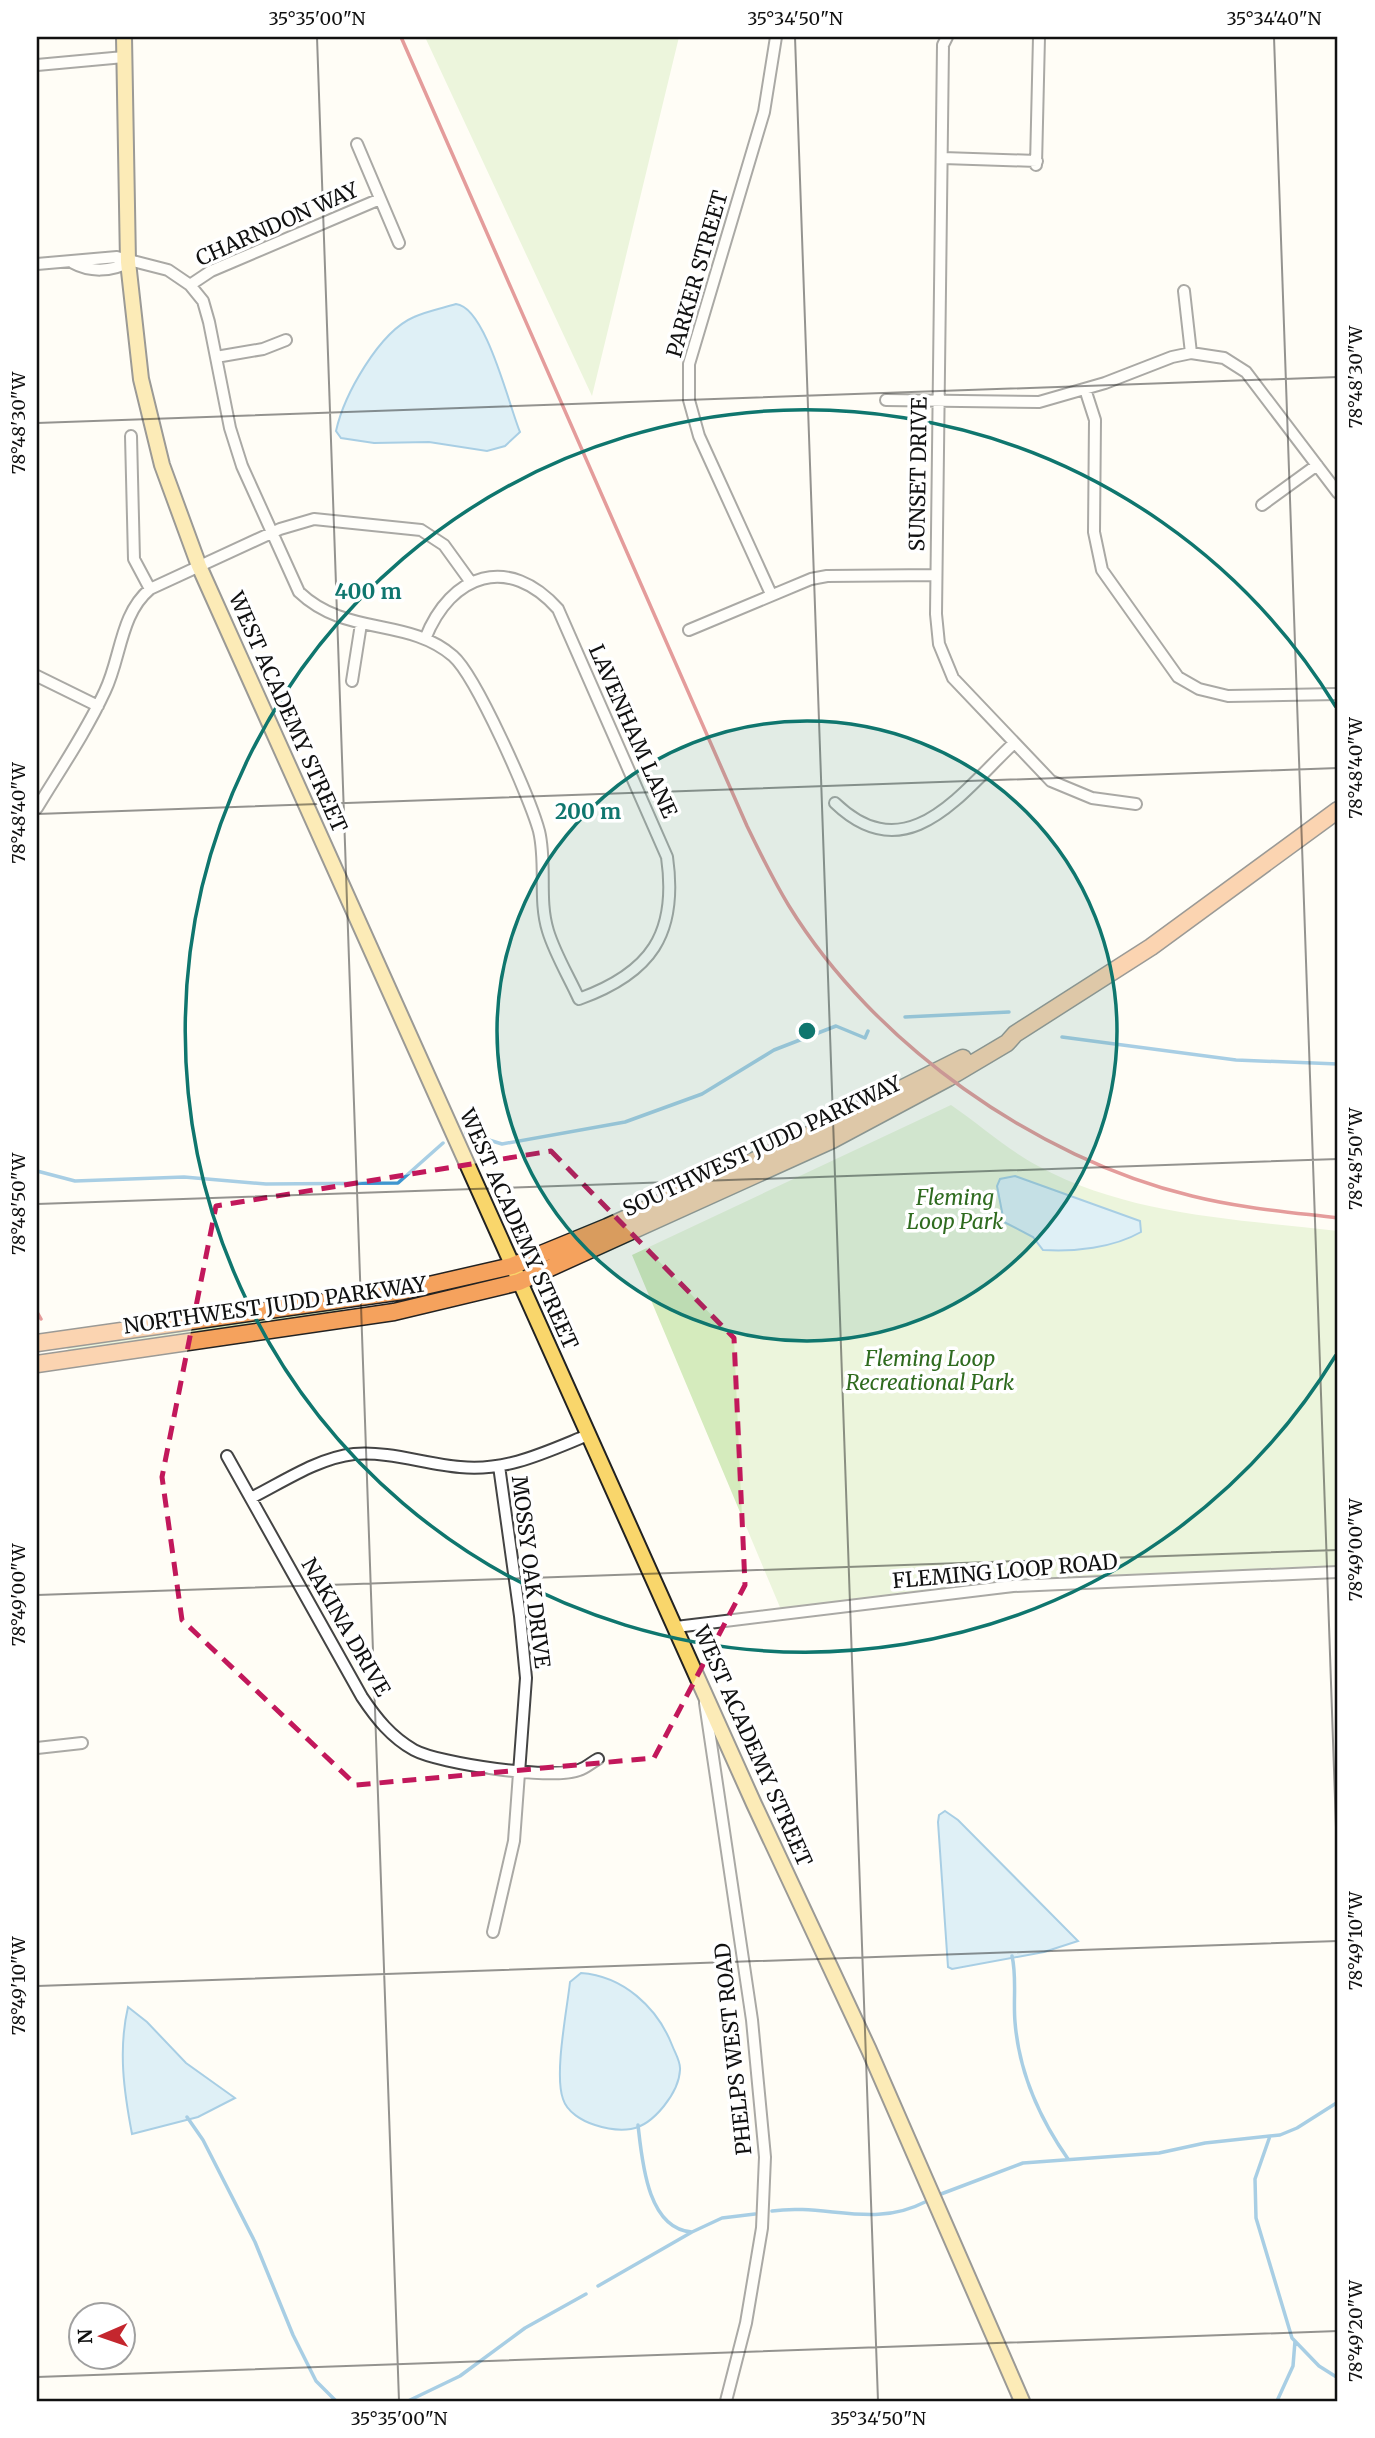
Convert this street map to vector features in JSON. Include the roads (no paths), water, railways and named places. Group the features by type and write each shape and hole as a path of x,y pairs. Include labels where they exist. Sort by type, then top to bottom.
{"highway":[{"name":"SOUTHWEST JUDD PARKWAY","path":"519,1282 832,1140 948,1078 1007,1043 1015,1034 1151,947 1338,810"},
{"name":"SOUTHWEST JUDD PARKWAY","path":"512,1266 595,1232 791,1144 1005,1035 1015,1034"},
{"name":"NORTHWEST JUDD PARKWAY","path":"37,1343 391,1293 512,1266"},
{"name":"NORTHWEST JUDD PARKWAY","path":"37,1364 394,1311 519,1282"}],"main road":[{"name":"WEST ACADEMY STREET","path":"124,37 131,308 147,408 162,465 199,566 703,1690 869,2050 1022,2401"}],"street":[{"name":"PARKER STREET","path":"771,594 699,436 689,400 689,364 764,112 776,37"},
{"name":"SUNSET DRIVE","path":"947,37 943,45 936,575 936,614 944,662 953,678 1013,744 1051,780 1075,793 1111,802 1136,804"},
{"path":"943,158 1036,163 1039,37"},
{"path":"37,65 124,57"},
{"path":"357,144 399,243"},
{"name":"CHARNDON WAY","path":"190,285 211,271 380,199"},
{"path":"37,264 73,263 84,258 117,257 128,262 168,270 190,285 202,301 242,466 271,533 299,592 324,612 425,639 440,608 470,581 444,545 421,530 314,519 271,533 150,589 136,604 128,620 112,676 97,706 37,808"},
{"path":"1184,291 1191,353"},
{"path":"216,357 263,349 286,340"},
{"path":"886,400 1039,402 1085,389 1172,357 1191,353 1224,358 1246,372 1338,494"},
{"path":"1085,389 1095,420 1094,532 1102,570 1178,677 1199,689 1228,696 1338,694"},
{"path":"131,436 134,559 150,589"},
{"path":"1262,505 1317,465"},
{"path":"689,630 771,594 827,576 936,575"},
{"name":"LAVENHAM LANE","path":"425,639 452,655 474,684 532,812 542,854 544,913 548,932 579,999 626,979 655,946 669,905 671,883 667,857 558,610 544,594 524,581 489,577 470,581"},
{"path":"352,681 361,624"},
{"path":"37,676 97,706"},
{"path":"835,803 855,820 881,831 906,830 931,821 1013,744"},
{"path":"251,1498 331,1458 377,1454 463,1468 499,1466 527,1460 588,1435"},
{"name":"NAKINA DRIVE","path":"226,1456 335,1650 380,1724 415,1751 439,1760 520,1770 578,1771 598,1759"},
{"name":"MOSSY OAK DRIVE","path":"492,1932 514,1841 526,1678 499,1466"},
{"name":"FLEMING LOOP ROAD","path":"676,1627 1013,1586 1338,1572"},
{"name":"PHELPS WEST ROAD","path":"703,1690 752,2020 765,2157 762,2228 738,2360 726,2401"},
{"path":"37,1748 82,1742"}],"water":[{"path":"456,304 467,309 487,339 520,432 505,446 487,451 429,442 374,443 341,438 336,431 347,400 365,366 388,336 414,317"},
{"path":"1015,1176 1140,1221 1141,1232 1118,1242 1093,1248 1043,1250 1033,1237 1004,1222 997,1186 1000,1179"},
{"path":"945,1811 958,1820 1078,1941 1044,1952 952,1969 948,1967 938,1822 939,1815"},
{"path":"581,1973 611,1980 637,1996 666,2031 678,2058 679,2079 670,2097 656,2114 640,2126 617,2130 604,2128 571,2112 563,2099 560,2058 570,1982"},
{"path":"128,2007 147,2022 186,2063 235,2098 198,2117 132,2134 123,2071 123,2039"}],"waterway":[{"path":"905,1017 1009,1012"},
{"path":"466,1133 502,1144 625,1122 702,1094 774,1050 836,1026 865,1038 868,1031"},
{"path":"1062,1037 1236,1060 1338,1064"},
{"path":"37,1171 75,1181 184,1177 266,1184 398,1183 443,1143"},
{"path":"1012,1956 1015,2022 1021,2059 1040,2111 1068,2159"},
{"path":"941,2194 1023,2163 1159,2153 1205,2143 1280,2135 1297,2128 1338,2102"},
{"path":"187,2117 203,2140 255,2242 293,2335 316,2381 336,2401"},
{"path":"638,2125 645,2173 656,2206 665,2219 677,2228 692,2232"},
{"path":"1270,2136 1255,2179 1256,2218 1292,2338 1319,2366 1338,2378"},
{"path":"772,2211 792,2209 887,2214 925,2202"},
{"path":"598,2286 692,2232 722,2218 755,2214"},
{"path":"408,2401 460,2376 525,2328 586,2294"},
{"path":"1277,2401 1293,2366 1295,2341"}],"railway":[{"path":"401,37 747,826 783,896 824,957 866,1004 912,1048 964,1088 1018,1124 1075,1154 1133,1178 1192,1196 1246,1207 1338,1218"},
{"path":"37,1312 41,1319"}],"park label":[{"name":"Fleming Loop Park","path":"955,1209"},
{"name":"Fleming Loop Recreational Park","path":"930,1370"}]}
